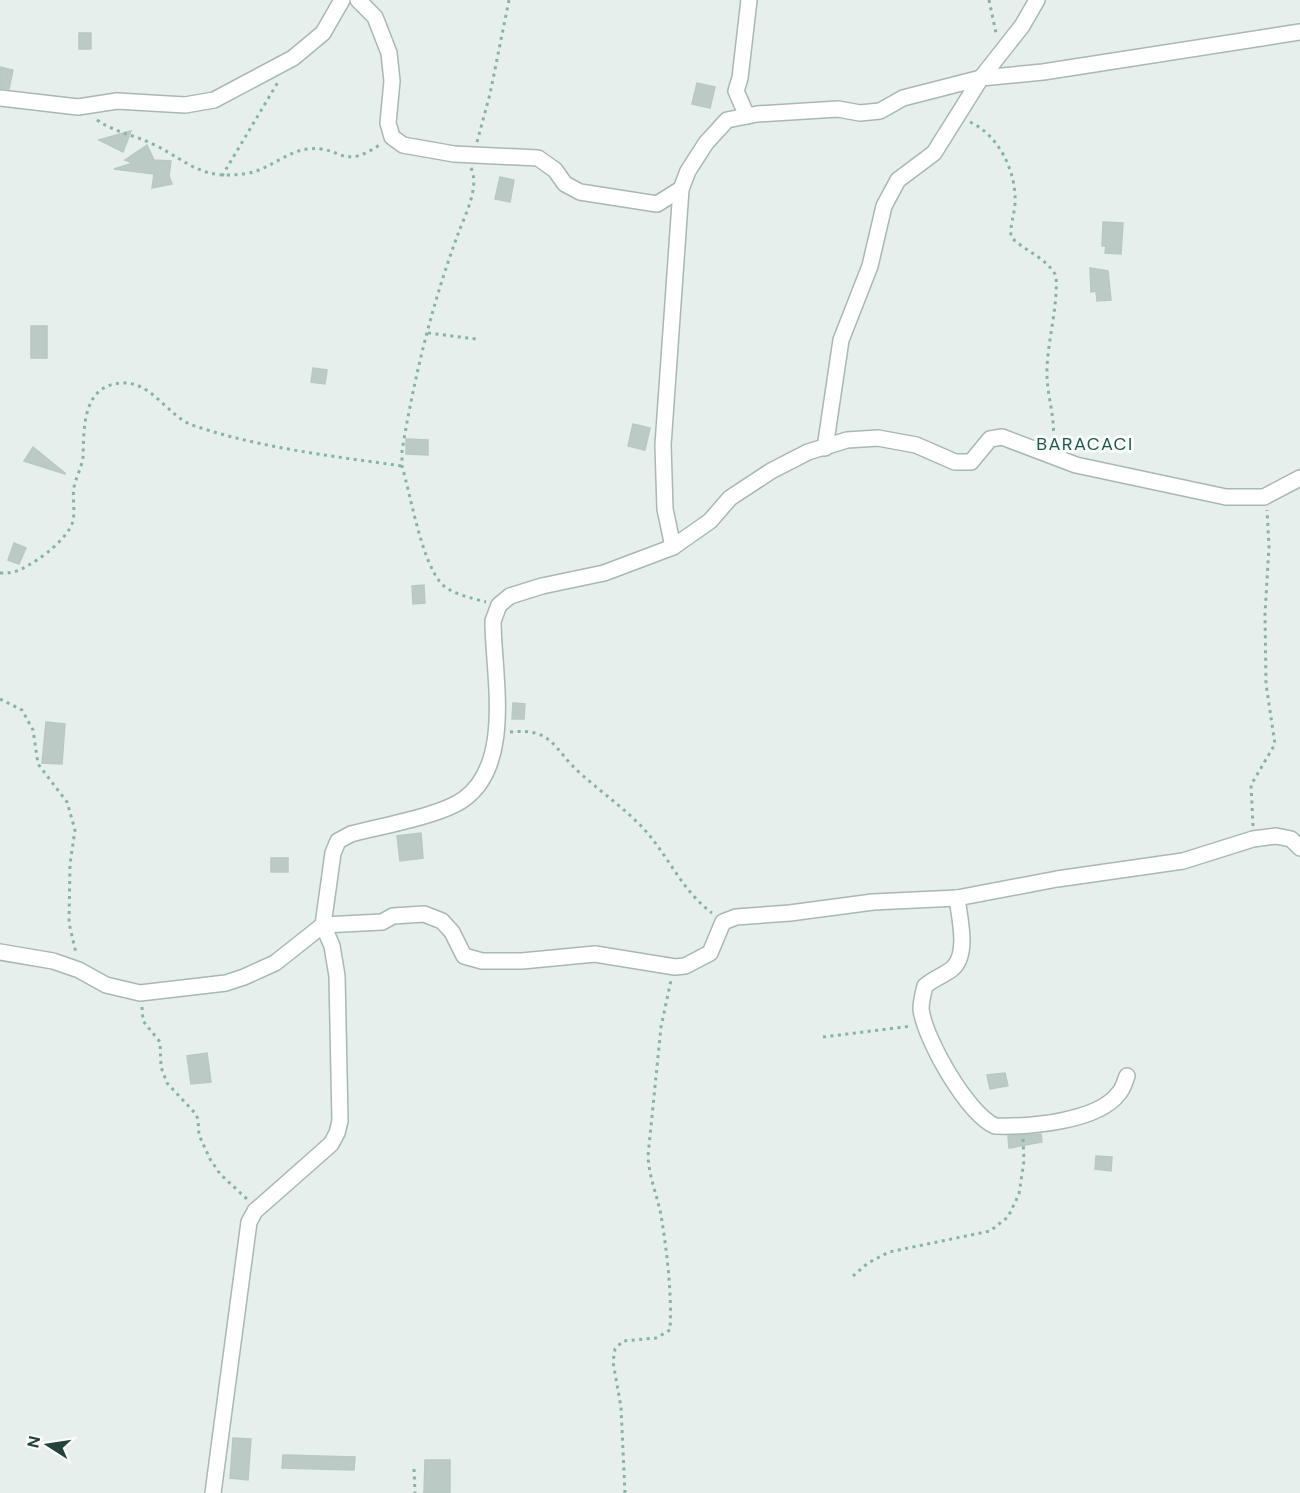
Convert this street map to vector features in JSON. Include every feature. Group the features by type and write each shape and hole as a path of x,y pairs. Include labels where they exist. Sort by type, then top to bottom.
{"street":[{"path":"0,98 78,106 117,101 185,105 214,100 293,57 323,33 342,0"},
{"path":"358,0 375,17 389,53 392,81 388,123 392,137 403,145 473,155 538,158 555,170 565,184 580,192 657,204 681,189"},
{"path":"747,116 736,91 740,78 749,0"},
{"path":"825,448 841,340 870,266 884,206 898,180 934,153 981,78 1022,26 1037,0"},
{"path":"673,547 665,509 663,445 681,189 688,171 706,143 728,120 747,116 838,109 860,113 880,111 903,98 981,78 1043,72 1300,32"},
{"path":"213,1493 249,1222 255,1211 320,1156 337,1133 341,1104 337,976 332,946 323,925 333,853 338,841 351,834 444,809 464,799 484,777 495,734 497,682 493,659 493,621 499,605 510,596 542,586 604,573 673,547 710,520 730,498 771,471 808,452 847,440 878,438 916,445 956,462 971,462 990,438 1002,437 1076,465 1226,497 1264,497 1300,478"},
{"path":"0,952 53,961 79,970 106,985 140,993 226,983 244,977 275,963 323,925 382,922 393,916 424,914 442,921 452,932 464,956 482,961 552,960 595,954 675,967 685,966 711,953 723,922 736,917 790,913 873,902 957,898 1057,879 1183,861 1253,839 1291,839 1300,849"},
{"path":"957,898 961,940 959,960 953,968 925,986 921,1005 926,1025 955,1083 977,1113 995,1126 1022,1125 1092,1113 1120,1093 1127,1076"}],"path":[{"path":"473,155 490,94 509,0"},
{"path":"989,0 997,30 996,60"},
{"path":"222,176 293,57"},
{"path":"78,106 115,132 156,146 191,168 222,176 250,172 303,150 318,148 345,158 365,155 392,137"},
{"path":"958,117 982,128 992,136 1014,180 1015,206 1011,237 1020,246 1051,266 1056,276 1047,368 1047,386 1055,423 1052,457"},
{"path":"453,153 468,162 473,171 473,183 469,203 446,265 428,333 404,439 402,466 428,559 441,583 460,595 499,605"},
{"path":"428,333 476,339"},
{"path":"0,573 18,572 50,552 72,524 74,487 82,459 84,416 91,401 107,387 124,382 142,387 187,423 216,433 304,452 402,466"},
{"path":"1253,839 1251,785 1275,744 1266,684 1265,614 1269,546 1264,497"},
{"path":"0,699 22,710 33,730 38,764 67,802 75,830 70,864 69,923 79,970"},
{"path":"495,734 529,731 545,736 579,772 643,828 672,864 694,900 723,922"},
{"path":"625,1493 621,1407 613,1362 615,1349 623,1341 656,1338 670,1330 671,1309 660,1214 649,1173 648,1156 661,1027 675,967"},
{"path":"140,993 143,1021 160,1042 161,1067 167,1083 198,1119 199,1135 220,1174 244,1194 255,1211"},
{"path":"823,1037 926,1025"},
{"path":"853,1276 868,1263 889,1252 990,1232 1008,1217 1019,1194 1024,1161 1022,1125"},
{"path":"414,1469 415,1493"}],"building":[{"path":"79,33 91,33 91,49 79,49"},
{"path":"0,67 13,70 9,89 0,88"},
{"path":"697,83 715,87 710,108 692,104"},
{"path":"131,131 123,152 99,140"},
{"path":"147,145 154,160 171,161 169,176 172,184 152,188 154,174 114,169 133,163 125,160"},
{"path":"500,177 514,180 510,202 495,199"},
{"path":"1103,222 1123,223 1121,254 1105,253 1106,246 1102,246"},
{"path":"1090,268 1108,271 1111,300 1097,301 1096,291 1091,292"},
{"path":"31,326 47,326 47,358 31,358"},
{"path":"313,368 327,370 325,384 311,382"},
{"path":"633,424 650,428 645,450 628,446"},
{"path":"406,439 428,440 428,455 406,454"},
{"path":"33,447 65,473 65,474 24,461"},
{"path":"14,543 26,548 19,564 8,560"},
{"path":"424,585 425,603 413,604 412,586"},
{"path":"513,703 525,704 524,719 512,719"},
{"path":"46,722 65,724 62,764 42,763"},
{"path":"421,833 423,858 400,861 397,836"},
{"path":"271,858 288,858 288,872 271,872"},
{"path":"207,1053 211,1082 191,1084 187,1056"},
{"path":"1005,1073 1008,1086 990,1089 987,1075"},
{"path":"1041,1134 1042,1142 1009,1148 1008,1136"},
{"path":"1096,1156 1112,1157 1111,1171 1095,1169"},
{"path":"233,1438 251,1439 248,1480 230,1478"},
{"path":"283,1455 355,1457 354,1470 282,1468"},
{"path":"425,1460 450,1460 450,1493 424,1493"}],"district":[{"name":"BARACACI","path":"1085,444"}]}
